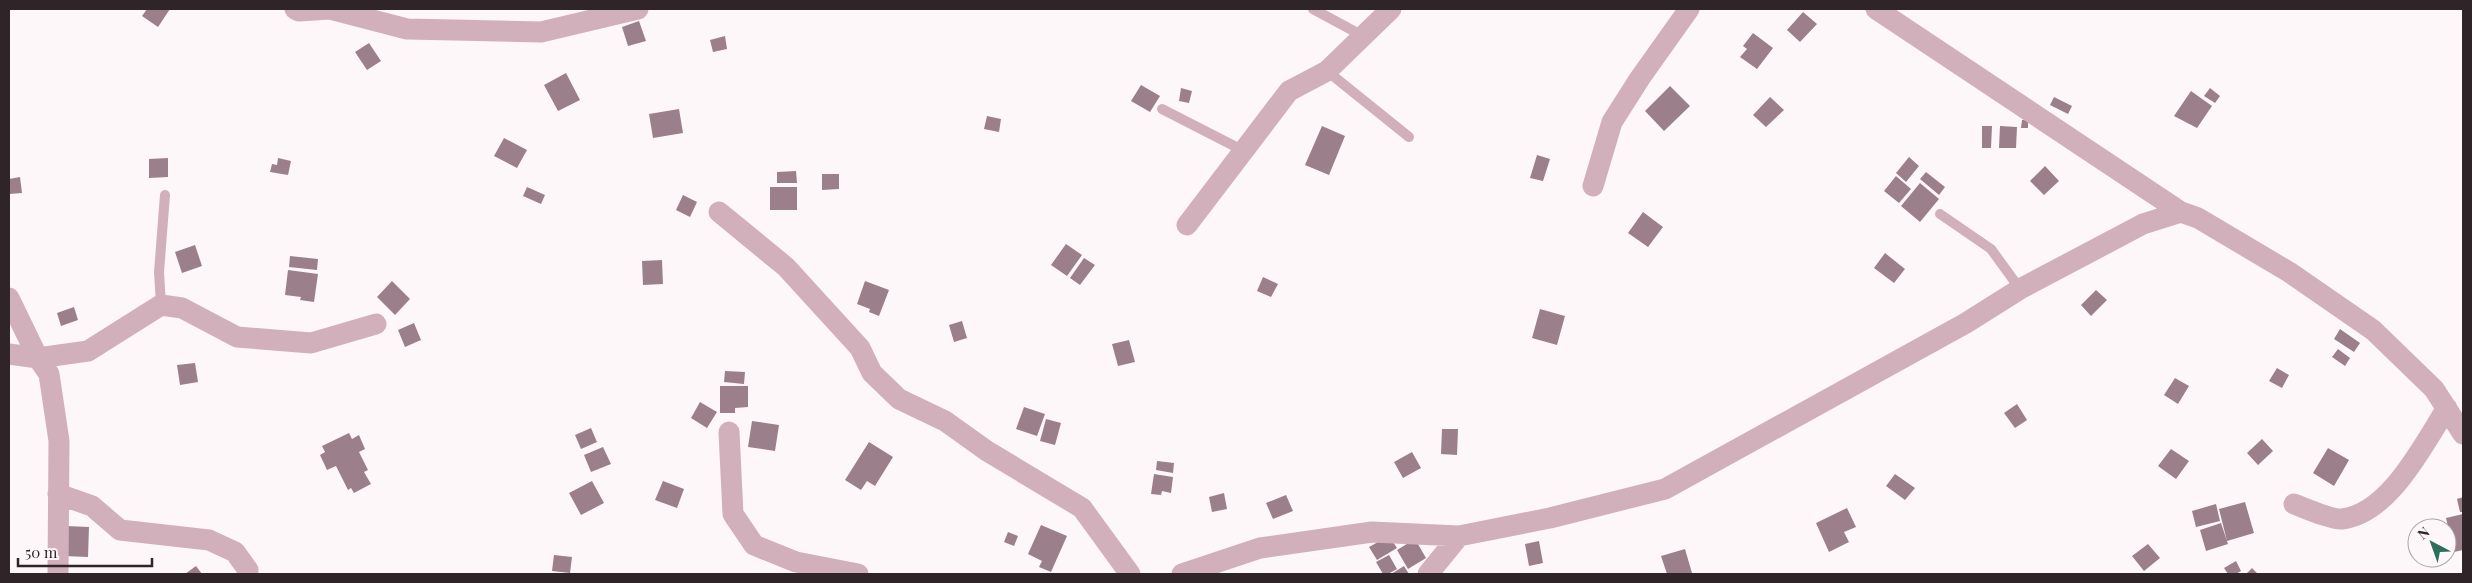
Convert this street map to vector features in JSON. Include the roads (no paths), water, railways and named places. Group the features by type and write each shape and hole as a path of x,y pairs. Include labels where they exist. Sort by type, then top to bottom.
{"street":[{"path":"295,9 299,11 330,9 407,29 540,32 638,9"},
{"path":"1188,225 1290,91 1327,71 1391,9"},
{"path":"1592,186 1612,122 1640,78 1689,9"},
{"path":"1876,9 2180,212 2198,218 2289,272 2373,330 2434,389 2463,434"},
{"path":"719,212 786,267 860,348 872,373 898,399 945,421 986,451 1082,508 1130,574"},
{"path":"1182,574 1260,548 1372,532 1459,536 1550,518 1665,489 1966,323 2020,289 2143,224 2180,212"},
{"path":"9,298 38,358 49,374 59,441 58,574"},
{"path":"9,354 38,358 88,351 161,305 182,308 236,337 310,343 376,324"},
{"path":"2294,504 2341,520 2367,510 2391,491 2416,457 2447,408"},
{"path":"729,432 733,514 754,546 796,562 858,574"},
{"path":"58,494 92,506 120,530 209,540 235,552 248,570 248,574"},
{"path":"1428,574 1459,536"}],"lane":[{"path":"1313,9 1363,36"},
{"path":"1327,71 1409,137"},
{"path":"1162,109 1244,151"},
{"path":"161,305 159,272 166,195"},
{"path":"1940,214 1991,249 2020,289"}]}
